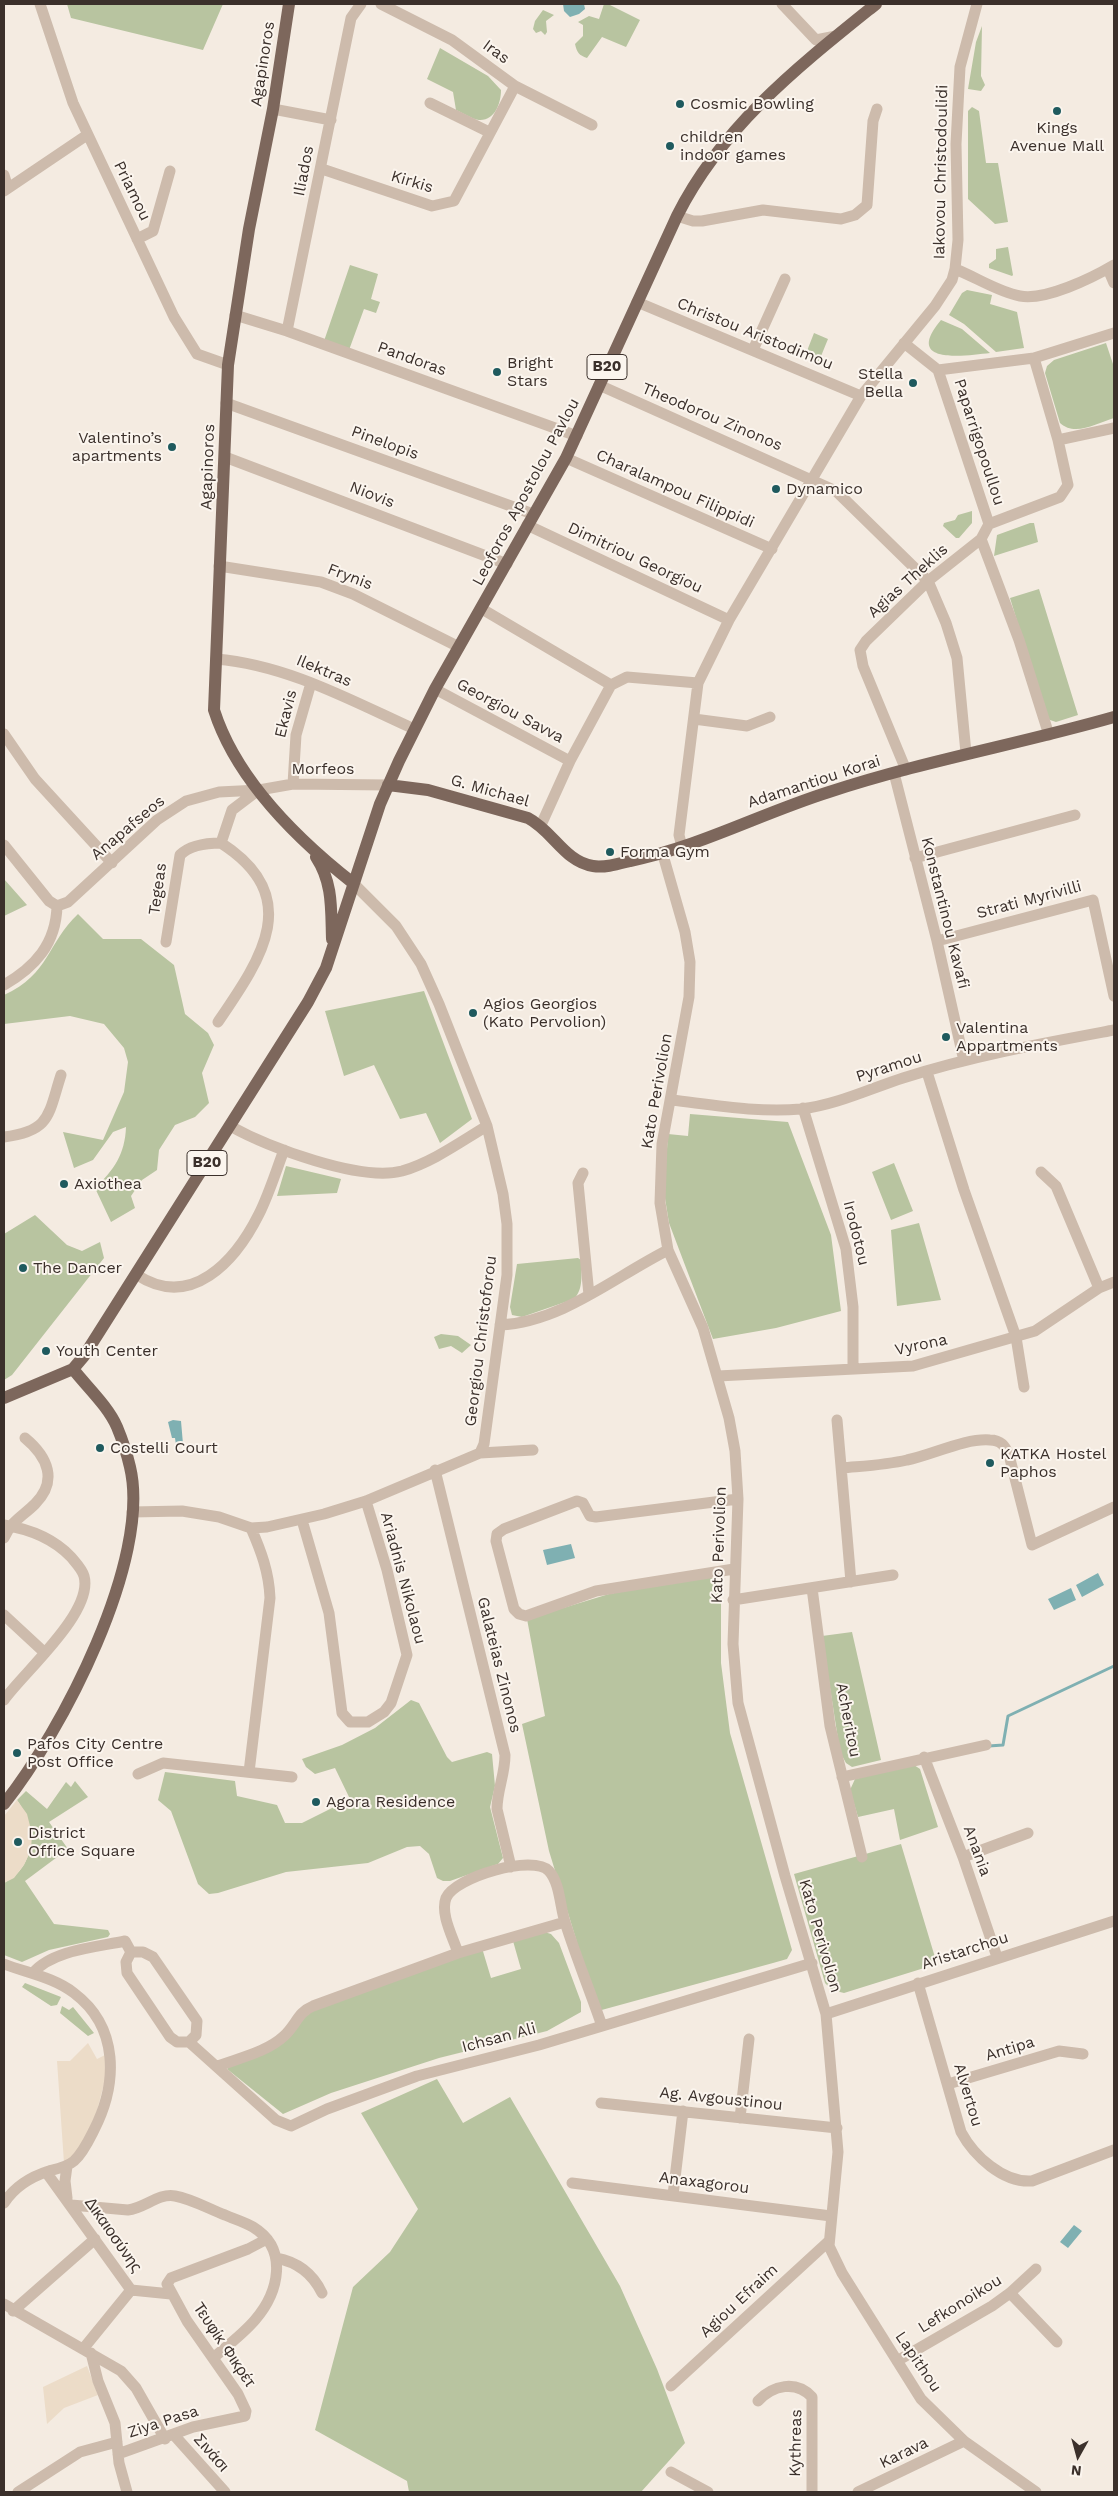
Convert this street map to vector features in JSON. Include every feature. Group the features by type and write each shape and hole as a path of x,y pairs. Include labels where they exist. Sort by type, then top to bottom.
{"main road":[{"name":"Agapinoros","path":"289,4 273,109 249,230 228,365 214,710 235,758 259,790 309,846 354,883"},
{"name":"Leoforos Apostolou Pavlou","path":"354,883 390,780 414,729 566,458 677,216 708,165 741,122 766,95 876,4"},
{"name":"Adamantiou Korai","path":"541,825 566,853 588,865 603,866 663,854 830,791 966,753 1049,735 1114,717"},
{"name":"G. Michael","path":"390,780 509,811 541,825"},
{"path":"309,846 324,870 331,894 332,951"},
{"name":"B20","path":"73,1370 137,1275 308,1002 326,968 354,883"},
{"path":"4,1398 73,1370 117,1426 130,1468 132,1512 130,1541 118,1586 85,1670 38,1758 4,1804"}],"street":[{"name":"Priamou","path":"40,4 73,103 174,317 197,354 228,365"},
{"name":"Iliados","path":"287,331 322,169 351,18 361,4"},
{"name":"Iras","path":"381,4 452,40 515,86 592,125"},
{"path":"782,4 816,40 836,36"},
{"name":"Iakovou Christodoulidi","path":"682,847 679,835 698,682 728,620 772,549 861,396 935,306 952,280 958,240 956,144 960,67 977,4"},
{"name":"Kirkis","path":"322,169 421,204 432,206 454,201 462,190 515,86"},
{"path":"430,103 490,132"},
{"path":"273,109 331,120"},
{"path":"677,216 693,221 702,221 763,210 841,220 855,215 867,205 874,121 877,109"},
{"path":"4,175 6,189 87,135"},
{"path":"137,239 154,231 170,172"},
{"path":"955,269 1006,292 1029,298 1058,290 1111,267 1114,283"},
{"path":"753,350 785,279"},
{"name":"Christou Aristodimou","path":"637,302 861,396"},
{"name":"Pandoras","path":"236,315 287,331 577,436"},
{"path":"938,370 1034,358 1114,333"},
{"name":"Paparrigopoullou","path":"904,343 938,370 989,524 981,539"},
{"path":"989,524 1053,501 1066,491 1067,476 1034,358"},
{"name":"Theodorou Zinonos","path":"599,385 813,479 836,491 928,581"},
{"name":"Pinelopis","path":"226,402 530,520"},
{"path":"1058,440 1114,428"},
{"name":"Niovis","path":"225,457 507,564"},
{"name":"Charalampou Filippidi","path":"566,458 772,549"},
{"name":"Dimitriou Georgiou","path":"530,520 728,620"},
{"path":"981,539 1019,640 1049,735"},
{"name":"Agias Theklis","path":"860,650 866,641 928,581 981,539"},
{"name":"Frynis","path":"220,566 321,582 354,594 459,647"},
{"path":"928,581 946,623 957,658 966,753"},
{"path":"482,609 611,685"},
{"name":"Konstantinou Kavafi","path":"860,650 863,666 900,771 915,858 937,941 964,1061"},
{"name":"Ilektras","path":"216,659 241,661 274,668 414,729"},
{"path":"541,825 570,761 611,685 626,677 641,676 698,682"},
{"name":"Ekavis","path":"293,784 296,735 312,683"},
{"name":"Georgiou Savva","path":"435,689 570,761"},
{"path":"694,719 748,726 770,718"},
{"path":"4,734 36,779 112,863"},
{"name":"Morfeos","path":"259,790 293,784 390,780"},
{"path":"218,1022 258,959 267,934 268,914 263,882 252,866 221,843 232,810 259,790"},
{"name":"Anapafseos","path":"57,906 68,902 157,820 186,802 219,792 259,790"},
{"path":"915,858 1075,815"},
{"name":"Tegeas","path":"166,942 180,855 186,850 199,846 221,843"},
{"path":"4,845 49,901 57,906 55,926 42,954 28,970 4,986"},
{"name":"Kato Perivolion","path":"663,854 685,932 690,962 689,997 672,1100 662,1144 660,1203 668,1250 703,1328 718,1376 736,1451 738,1499 733,1600 734,1666 738,1703 782,1866 826,2014 837,2128 837,2171 828,2241"},
{"name":"Georgiou Christoforou","path":"354,883 396,926 421,964 439,1004 487,1126 503,1194 508,1224 508,1275 484,1444 480,1453"},
{"name":"Strati Myrivilli","path":"937,941 1093,900 1114,996"},
{"name":"Pyramou","path":"672,1100 786,1110 829,1104 964,1061 1114,1030"},
{"path":"926,1072 964,1190 1016,1337 1024,1387"},
{"path":"4,1137 29,1133 43,1122 61,1075"},
{"name":"Irodotou","path":"803,1108 846,1249 853,1307 853,1368"},
{"path":"230,1126 284,1150 363,1171 382,1173 400,1171 435,1156 487,1126"},
{"path":"137,1275 156,1285 168,1288 182,1288 203,1281 237,1248 258,1215 284,1150"},
{"path":"1041,1172 1056,1186 1099,1288"},
{"path":"583,1173 578,1182 589,1296"},
{"path":"500,1326 539,1319 589,1296 668,1250"},
{"name":"Vyrona","path":"718,1376 913,1366 1043,1328 1099,1288 1114,1282"},
{"path":"837,1420 851,1582"},
{"path":"4,1538 6,1526 42,1497 49,1477 48,1466 43,1456 25,1438"},
{"path":"842,1468 907,1460 975,1441 989,1440 999,1442 1006,1448 1009,1455 1032,1546 1114,1507"},
{"path":"132,1512 182,1511 219,1517 250,1528 302,1520 366,1501 435,1470 480,1453 533,1450"},
{"name":"Galateias Zinonos","path":"435,1470 505,1755 503,1782 496,1809 511,1867"},
{"path":"734,1568 596,1592 526,1616 519,1614 514,1609 496,1541 497,1534 504,1529 577,1502 583,1503 590,1516 596,1517 738,1499"},
{"name":"Ariadnis Nikolaou","path":"302,1520 329,1613 342,1713 350,1722 368,1722 384,1712 392,1703 406,1655 387,1570 366,1501"},
{"path":"4,1700 79,1610 85,1584 84,1575 66,1552 46,1538 6,1526"},
{"path":"249,1772 270,1598 270,1583 264,1557 250,1528"},
{"path":"733,1600 893,1575"},
{"name":"Acheritou","path":"812,1588 830,1726 862,1857"},
{"path":"4,1615 45,1653"},
{"path":"842,1777 924,1757 986,1745"},
{"name":"Anania","path":"924,1757 963,1857 997,1957"},
{"path":"138,1774 163,1763 292,1777"},
{"path":"963,1857 1028,1833"},
{"path":"458,1952 444,1909 446,1898 452,1888 461,1882 511,1867 538,1865 550,1872 554,1878 565,1922 602,2026"},
{"name":"Aristarchou","path":"826,2014 1114,1920"},
{"path":"218,2066 267,2047 279,2040 304,2010 458,1952 565,1922"},
{"path":"32,1973 40,1964 52,1958 125,1941 131,1952 143,1952 153,1957 197,2021 196,2035 189,2042"},
{"name":"Ichsan Ali","path":"131,1952 126,1962 127,1973 170,2038 177,2042 189,2042 276,2120 291,2126 327,2109 417,2076 602,2026 812,1963"},
{"path":"4,1964 32,1973 67,1988 88,2006 105,2032 111,2055 110,2079 105,2107 82,2151 67,2166 46,2172 17,2187 4,2203"},
{"name":"Alvertou","path":"918,1983 961,2132 969,2146 1013,2180 1032,2180 1114,2150"},
{"path":"740,2118 749,2039"},
{"name":"Antipa","path":"948,2084 1059,2051 1083,2054"},
{"name":"Ag. Avgoustinou","path":"601,2103 837,2128"},
{"path":"672,2195 683,2111"},
{"name":"Δικαιοσύνης","path":"67,2166 65,2181 69,2202"},
{"name":"Δικαιοσύνης","path":"46,2172 131,2290"},
{"name":"Anaxagorou","path":"572,2183 831,2216"},
{"path":"69,2202 128,2210 141,2207 160,2197 174,2196 246,2223 267,2238 276,2258 276,2282 259,2314 213,2358"},
{"path":"127,2492 115,2423 87,2351 131,2290 171,2294 167,2284 171,2278 248,2249 267,2238"},
{"path":"14,2311 95,2239"},
{"name":"Lapithou","path":"828,2241 839,2266 921,2399 964,2441 1036,2492"},
{"name":"Agiou Efraim","path":"671,2386 828,2241"},
{"path":"276,2258 294,2262 311,2275 322,2293"},
{"name":"Lefkonoikou","path":"897,2361 1010,2293 1036,2268"},
{"path":"1010,2293 1057,2342"},
{"name":"Τευφίκ Φικρέτ","path":"171,2294 187,2321 238,2394 246,2410 246,2415"},
{"name":"Σινάσι","path":"4,2304 121,2371 130,2379 169,2437 222,2491"},
{"name":"Kythreas","path":"758,2401 770,2390 784,2386 799,2388 812,2397 812,2492"},
{"name":"Ziya Pasa","path":"18,2492 80,2452 118,2448 169,2437 193,2427 240,2418 246,2415"},
{"name":"Karava","path":"858,2492 872,2490 964,2441"},
{"path":"671,2472 708,2492"}],"green space":[{"path":"67,4 223,4 203,50 71,18"},
{"path":"604,4 608,4 640,20 626,47 602,37 587,58 579,53 575,44 583,36 583,25 578,22 589,16 599,19"},
{"path":"543,10 554,15 546,21 547,32 545,35 541,31 536,33 533,29 535,21"},
{"path":"982,26 981,76 985,85 981,91 968,89 976,42"},
{"path":"440,48 488,76 501,90 496,110 489,118 479,120 456,110 453,92 427,79"},
{"path":"972,107 979,111 986,163 998,163 1008,222 995,224 968,199 968,111"},
{"path":"1008,247 1012,276 989,268 989,264 996,259 996,249"},
{"path":"350,265 378,274 371,299 380,302 376,313 364,309 349,350 324,341"},
{"path":"967,290 992,295 990,304 1017,312 1024,348 996,352 964,324 949,315 962,293"},
{"path":"941,320 962,329 990,353 953,356 933,351 929,345 931,334"},
{"path":"814,333 828,339 819,361 805,356"},
{"path":"1106,343 1114,367 1114,418 1086,428 1072,429 1066,427 1060,423 1045,373 1047,366 1054,360"},
{"path":"972,511 972,523 959,538 956,538 943,526 944,523 955,520 958,515"},
{"path":"1034,523 1038,542 994,556 997,535"},
{"path":"1039,589 1078,715 1056,722 1046,716 1010,598"},
{"path":"4,879 27,905 4,916"},
{"path":"78,914 103,939 141,939 174,965 185,1014 208,1033 214,1045 202,1073 209,1103 195,1117 175,1125 159,1150 157,1170 142,1180 131,1196 135,1208 111,1222 95,1188 108,1175 117,1161 121,1153 126,1127 113,1132 93,1160 74,1168 63,1132 103,1140 124,1092 128,1062 124,1048 104,1024 70,1016 4,1024 4,995 31,978 47,958 68,925"},
{"path":"424,991 472,1119 440,1143 426,1113 400,1119 374,1065 344,1076 325,1011"},
{"path":"690,1114 788,1122 831,1235 841,1311 776,1328 713,1339 669,1223 664,1192 668,1134 688,1136"},
{"path":"894,1163 913,1211 891,1220 872,1172"},
{"path":"286,1166 341,1179 337,1193 277,1196"},
{"path":"35,1215 67,1245 82,1251 100,1242 104,1258 12,1375 4,1380 4,1234"},
{"path":"919,1223 941,1300 897,1306 891,1230"},
{"path":"578,1258 581,1260 581,1281 574,1299 522,1317 512,1315 510,1307 517,1264"},
{"path":"441,1334 458,1336 471,1345 462,1353 451,1346 439,1349 434,1337"},
{"path":"721,1573 721,1663 730,1733 792,1950 787,1959 598,2011 549,1851 522,1724 545,1716 527,1619 609,1594"},
{"path":"852,1632 881,1760 852,1767 846,1763 840,1752 822,1636"},
{"path":"411,1700 419,1703 447,1757 452,1762 487,1752 492,1754 495,1786 490,1807 503,1858 498,1864 450,1881 443,1881 437,1878 429,1854 420,1846 407,1847 368,1863 286,1872 218,1893 209,1894 198,1884 171,1811 158,1800 165,1772 235,1781 237,1796 277,1805 285,1823 302,1823 350,1799 335,1768 315,1774 306,1767 302,1759 342,1745 375,1728"},
{"path":"914,1765 920,1769 938,1827 900,1840 894,1809 858,1817 850,1790 855,1779"},
{"path":"75,1781 88,1797 49,1822 68,1849 25,1881 54,1924 108,1930 110,1934 108,1937 49,1950 22,1962 4,1955 4,1883 15,1876 23,1867 28,1857 30,1846 28,1822 17,1800 26,1791 47,1809 66,1782 71,1787"},
{"path":"901,1844 937,1964 844,1993 832,1990 825,1983 794,1874"},
{"path":"541,1931 551,1934 559,1943 581,2002 581,2012 547,2031 439,2058 331,2093 283,2114 227,2069 234,2062 264,2052 303,2013 482,1948 491,1978 521,1969 513,1941"},
{"path":"25,1983 61,1997 57,2005 51,2006 22,1987"},
{"path":"62,2006 69,2010 73,2007 94,2033 88,2036 60,2013"},
{"path":"437,2079 463,2123 510,2097 620,2286 657,2369 685,2443 641,2492 409,2492 407,2481 315,2430 353,2287 390,2252 418,2209 361,2113"}],"shaded area":[{"name":"District Office Square","path":"17,1800 27,1814 32,1834 31,1850 24,1865 14,1878 4,1883 4,1816"},
{"path":"88,2043 97,2059 105,2055 105,2080 93,2126 78,2151 64,2163 57,2061 70,2061"},
{"path":"87,2366 98,2395 64,2408 47,2424 43,2387"}],"water":[{"path":"563,4 584,4 585,9 579,14 570,17 564,11"},
{"path":"173,1420 181,1421 183,1444 176,1445 175,1438 172,1438 168,1422"},
{"path":"571,1544 575,1558 547,1565 543,1550"},
{"path":"1098,1573 1104,1585 1082,1597 1076,1585"},
{"path":"1071,1588 1076,1600 1054,1610 1048,1599"},
{"path":"1074,2225 1082,2231 1068,2248 1060,2242"}],"waterway":[{"path":"989,1746 1003,1745 1008,1716 1114,1666"}],"place":[{"name":"Cosmic Bowling","path":"680,104"},
{"name":"Kings Avenue Mall","path":"1057,111"},
{"name":"children indoor games","path":"670,146"},
{"name":"Bright Stars","path":"497,372"},
{"name":"Stella Bella","path":"913,383"},
{"name":"Valentino’s apartments","path":"172,447"},
{"name":"Dynamico","path":"776,489"},
{"name":"Forma Gym","path":"610,852"},
{"name":"Agios Georgios (Kato Pervolion)","path":"473,1013"},
{"name":"Valentina Appartments","path":"946,1037"},
{"name":"Axiothea","path":"64,1184"},
{"name":"The Dancer","path":"23,1268"},
{"name":"Youth Center","path":"46,1351"},
{"name":"Costelli Court","path":"100,1448"},
{"name":"KATKA Hostel Paphos","path":"990,1463"},
{"name":"Pafos City Centre Post Office","path":"17,1753"},
{"name":"Agora Residence","path":"316,1802"},
{"name":"District Office Square","path":"18,1842"}]}
